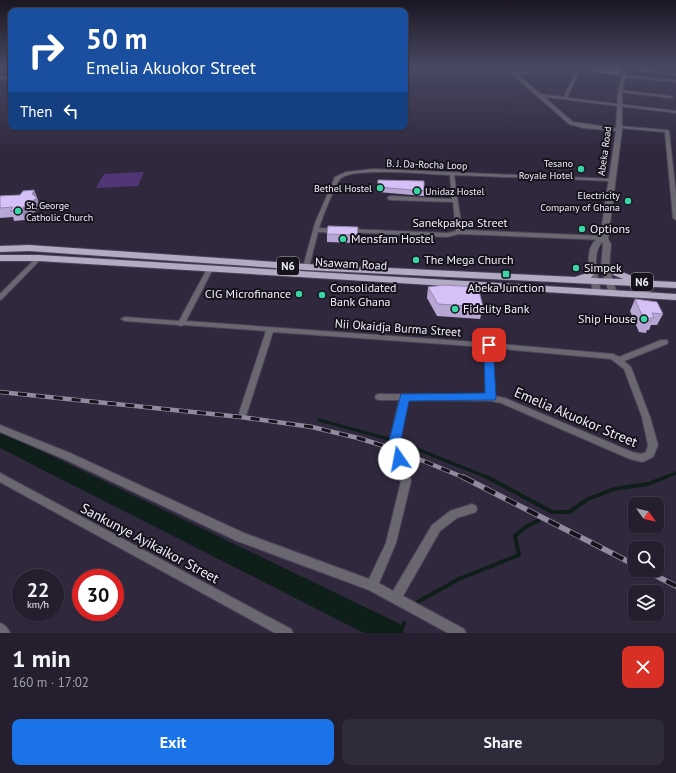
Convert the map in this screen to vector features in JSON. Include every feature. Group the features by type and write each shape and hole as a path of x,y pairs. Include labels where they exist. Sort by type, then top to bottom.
{"highway":[{"name":"Nsawam Road","path":"0,249 28,248 306,267 676,285"},
{"name":"Nsawam Road","path":"0,258 38,258 676,297"},
{"path":"605,268 623,277 646,283"},
{"path":"577,279 587,277 592,269"}],"street":[{"path":"539,96 571,123 583,126 667,131 676,218"},
{"path":"543,96 676,112"},
{"name":"Abeka Road","path":"613,293 605,268 607,244 604,238 619,128 620,96"},
{"path":"660,96 671,97"},
{"name":"B. J. Da-Rocha Loop","path":"306,267 316,230 337,178 346,173 373,170 612,180"},
{"path":"452,174 459,232"},
{"path":"390,198 456,201"},
{"name":"Sanekpakpa Street","path":"316,230 447,235 459,232 604,238"},
{"name":"Abeka Road","path":"597,292 592,269 594,247 598,241 604,238"},
{"path":"0,298 38,258"},
{"path":"181,324 210,269"},
{"name":"Nii Okaidja Burma Street","path":"125,319 489,345 616,359"},
{"path":"243,414 270,330"},
{"path":"616,359 664,342"},
{"path":"489,345 491,398"},
{"name":"Emelia Akuokor Street","path":"379,397 491,398 502,400 630,455 642,458 650,454 653,445 646,417 627,367 616,359"},
{"path":"372,586 391,543 406,481 404,470 393,449 404,397"},
{"path":"0,428 67,456 241,537 372,586 460,633"},
{"name":"Sankunye Ayikaikor Street","path":"0,477 287,633"},
{"path":"396,598 436,528 454,514 472,509"},
{"path":"0,628 4,633"}],"shaded area":[{"path":"144,172 138,186 96,188 104,174"}],"building":[{"path":"378,180 424,181 424,191 378,187"},
{"path":"34,190 32,194 37,198 25,205 21,210 10,211 13,207 0,208 0,196 20,195 23,191"},
{"path":"328,226 358,227 357,235 327,234"},
{"path":"444,285 478,287 483,307 438,304 428,287"},
{"path":"635,299 657,302 663,314 652,313 654,318 650,318 651,321 644,320"}],"waterway":[{"path":"319,420 392,440"},
{"path":"0,439 391,633"},
{"path":"397,441 488,478"},
{"path":"663,478 676,473"},
{"path":"488,478 552,512 569,512 588,499 614,489 648,484 666,477"},
{"path":"414,604 459,579 519,555 515,536 527,526 538,521"},
{"path":"400,633 404,623"}],"railway":[{"path":"0,392 241,417 312,427 358,438 394,449 465,478"},
{"path":"465,478 628,561"},
{"path":"659,577 676,586"}],"place":[{"name":"Tesano Royale Hotel","path":"581,169"},
{"name":"Bethel Hostel","path":"380,188"},
{"name":"Unidaz Hostel","path":"417,191"},
{"name":"Electricity Company of Ghana","path":"628,201"},
{"name":"St. George Catholic Church","path":"18,211"},
{"name":"Options","path":"582,229"},
{"name":"Mensfam Hostel","path":"343,239"},
{"name":"The Mega Church","path":"416,260"},
{"name":"Simpek","path":"576,268"},
{"name":"Abeka Junction","path":"506,274"},
{"name":"CIG Microfinance","path":"299,294"},
{"name":"Consolidated Bank Ghana","path":"322,295"},
{"name":"Fidelity Bank","path":"455,309"},
{"name":"Ship House","path":"644,319"}],"route":[{"path":"399,459 393,449 404,397 472,396 491,398 489,345"}]}
